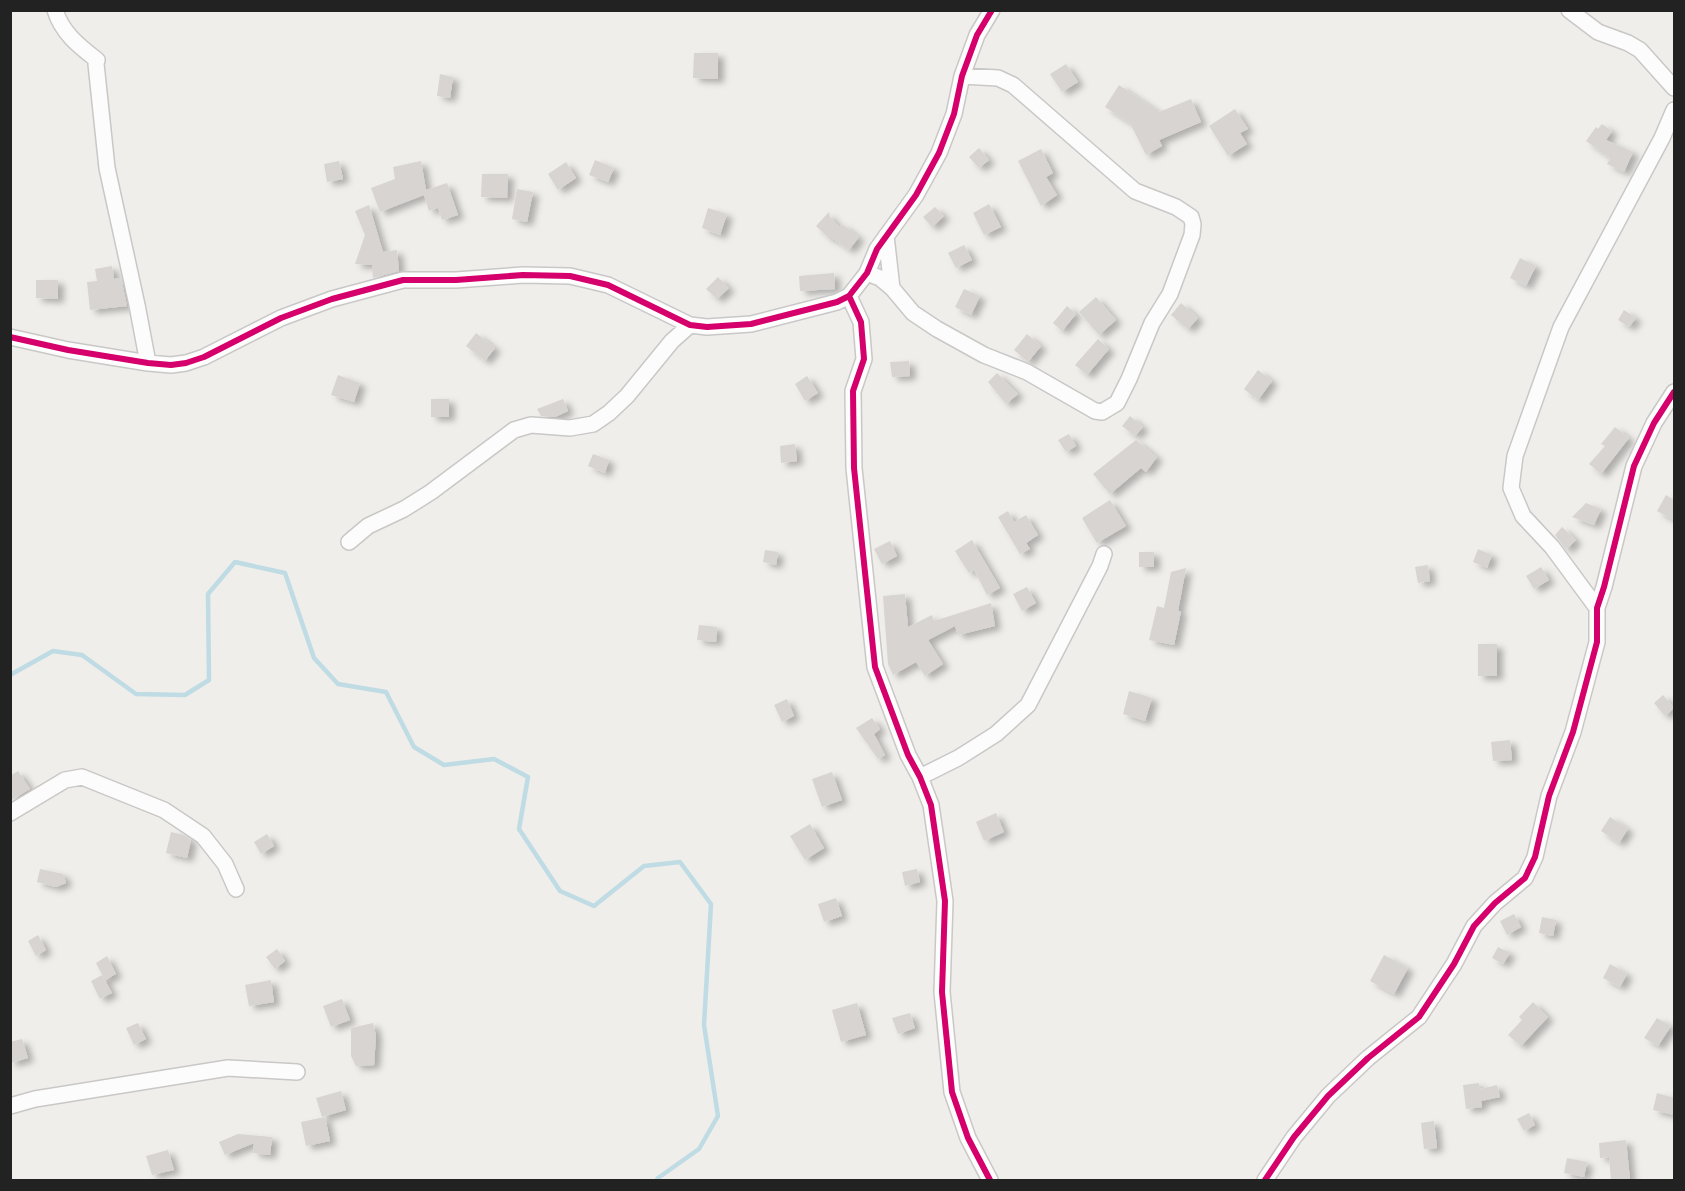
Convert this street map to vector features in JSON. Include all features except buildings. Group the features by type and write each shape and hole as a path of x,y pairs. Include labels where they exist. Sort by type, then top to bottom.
{"street":[{"path":"55,10 60,27 97,60 107,168 148,363"},
{"path":"10,338 148,363 171,365 186,363 204,357 281,318 333,299 403,280 456,280 523,275 570,276 608,285 690,325 707,327 751,324 837,302 849,296 867,273 877,249 916,195 939,153 954,114 962,76 977,35 992,10"},
{"path":"1569,10 1598,32 1640,50 1674,88"},
{"path":"867,273 880,278 892,288 913,313 984,355 1027,372 1095,411 1102,412 1118,403 1152,323 1170,294 1192,236 1191,217 1176,207 1135,191 1013,85 998,78 962,76"},
{"path":"1597,609 1552,547 1523,516 1511,488 1515,456 1561,327 1641,180 1674,110"},
{"path":"886,236 892,288"},
{"path":"849,296 861,322 864,359 853,391 854,468 875,667 908,755 931,805 945,900 942,992 952,1092 968,1138 990,1180"},
{"path":"349,542 368,526 404,509 431,492 514,430 531,424 570,428 593,424 627,396 672,340 690,325"},
{"path":"1265,1180 1294,1137 1328,1096 1368,1058 1419,1017 1454,964 1474,926 1495,903 1525,878 1536,857 1550,796 1579,710 1597,642 1597,609 1634,466 1654,423 1674,392"},
{"path":"920,777 996,734 1028,705 1100,566 1104,554"},
{"path":"10,813 65,780 82,777 164,810 203,836 225,864 236,889"},
{"path":"10,1106 35,1099 228,1068 297,1072"}],"waterway":[{"path":"10,675 53,651 82,655 136,694 185,695 209,680 208,594 235,562 285,573 314,658 338,684 386,692 414,747 444,765 494,759 528,777 519,829 560,891 594,906 644,866 680,862 711,904 704,1025 718,1116 699,1149 657,1180"}],"cycle path":[{"path":"10,337 68,350 148,363 171,365 186,363 204,357 281,318 332,299 403,280 456,280 523,275 570,276 608,285 690,325 707,327 751,324 837,302 849,296 867,273 877,249 916,195 939,153 954,114 962,76 977,35 992,10"},
{"path":"849,296 861,322 864,359 853,391 854,468 875,667 908,755 931,805 945,901 942,992 952,1092 968,1138 990,1180"},
{"path":"1265,1180 1294,1137 1328,1096 1368,1058 1419,1017 1454,964 1474,926 1495,903 1525,878 1535,857 1549,796 1573,732 1597,642 1597,608 1634,466 1654,423 1674,392"}]}
